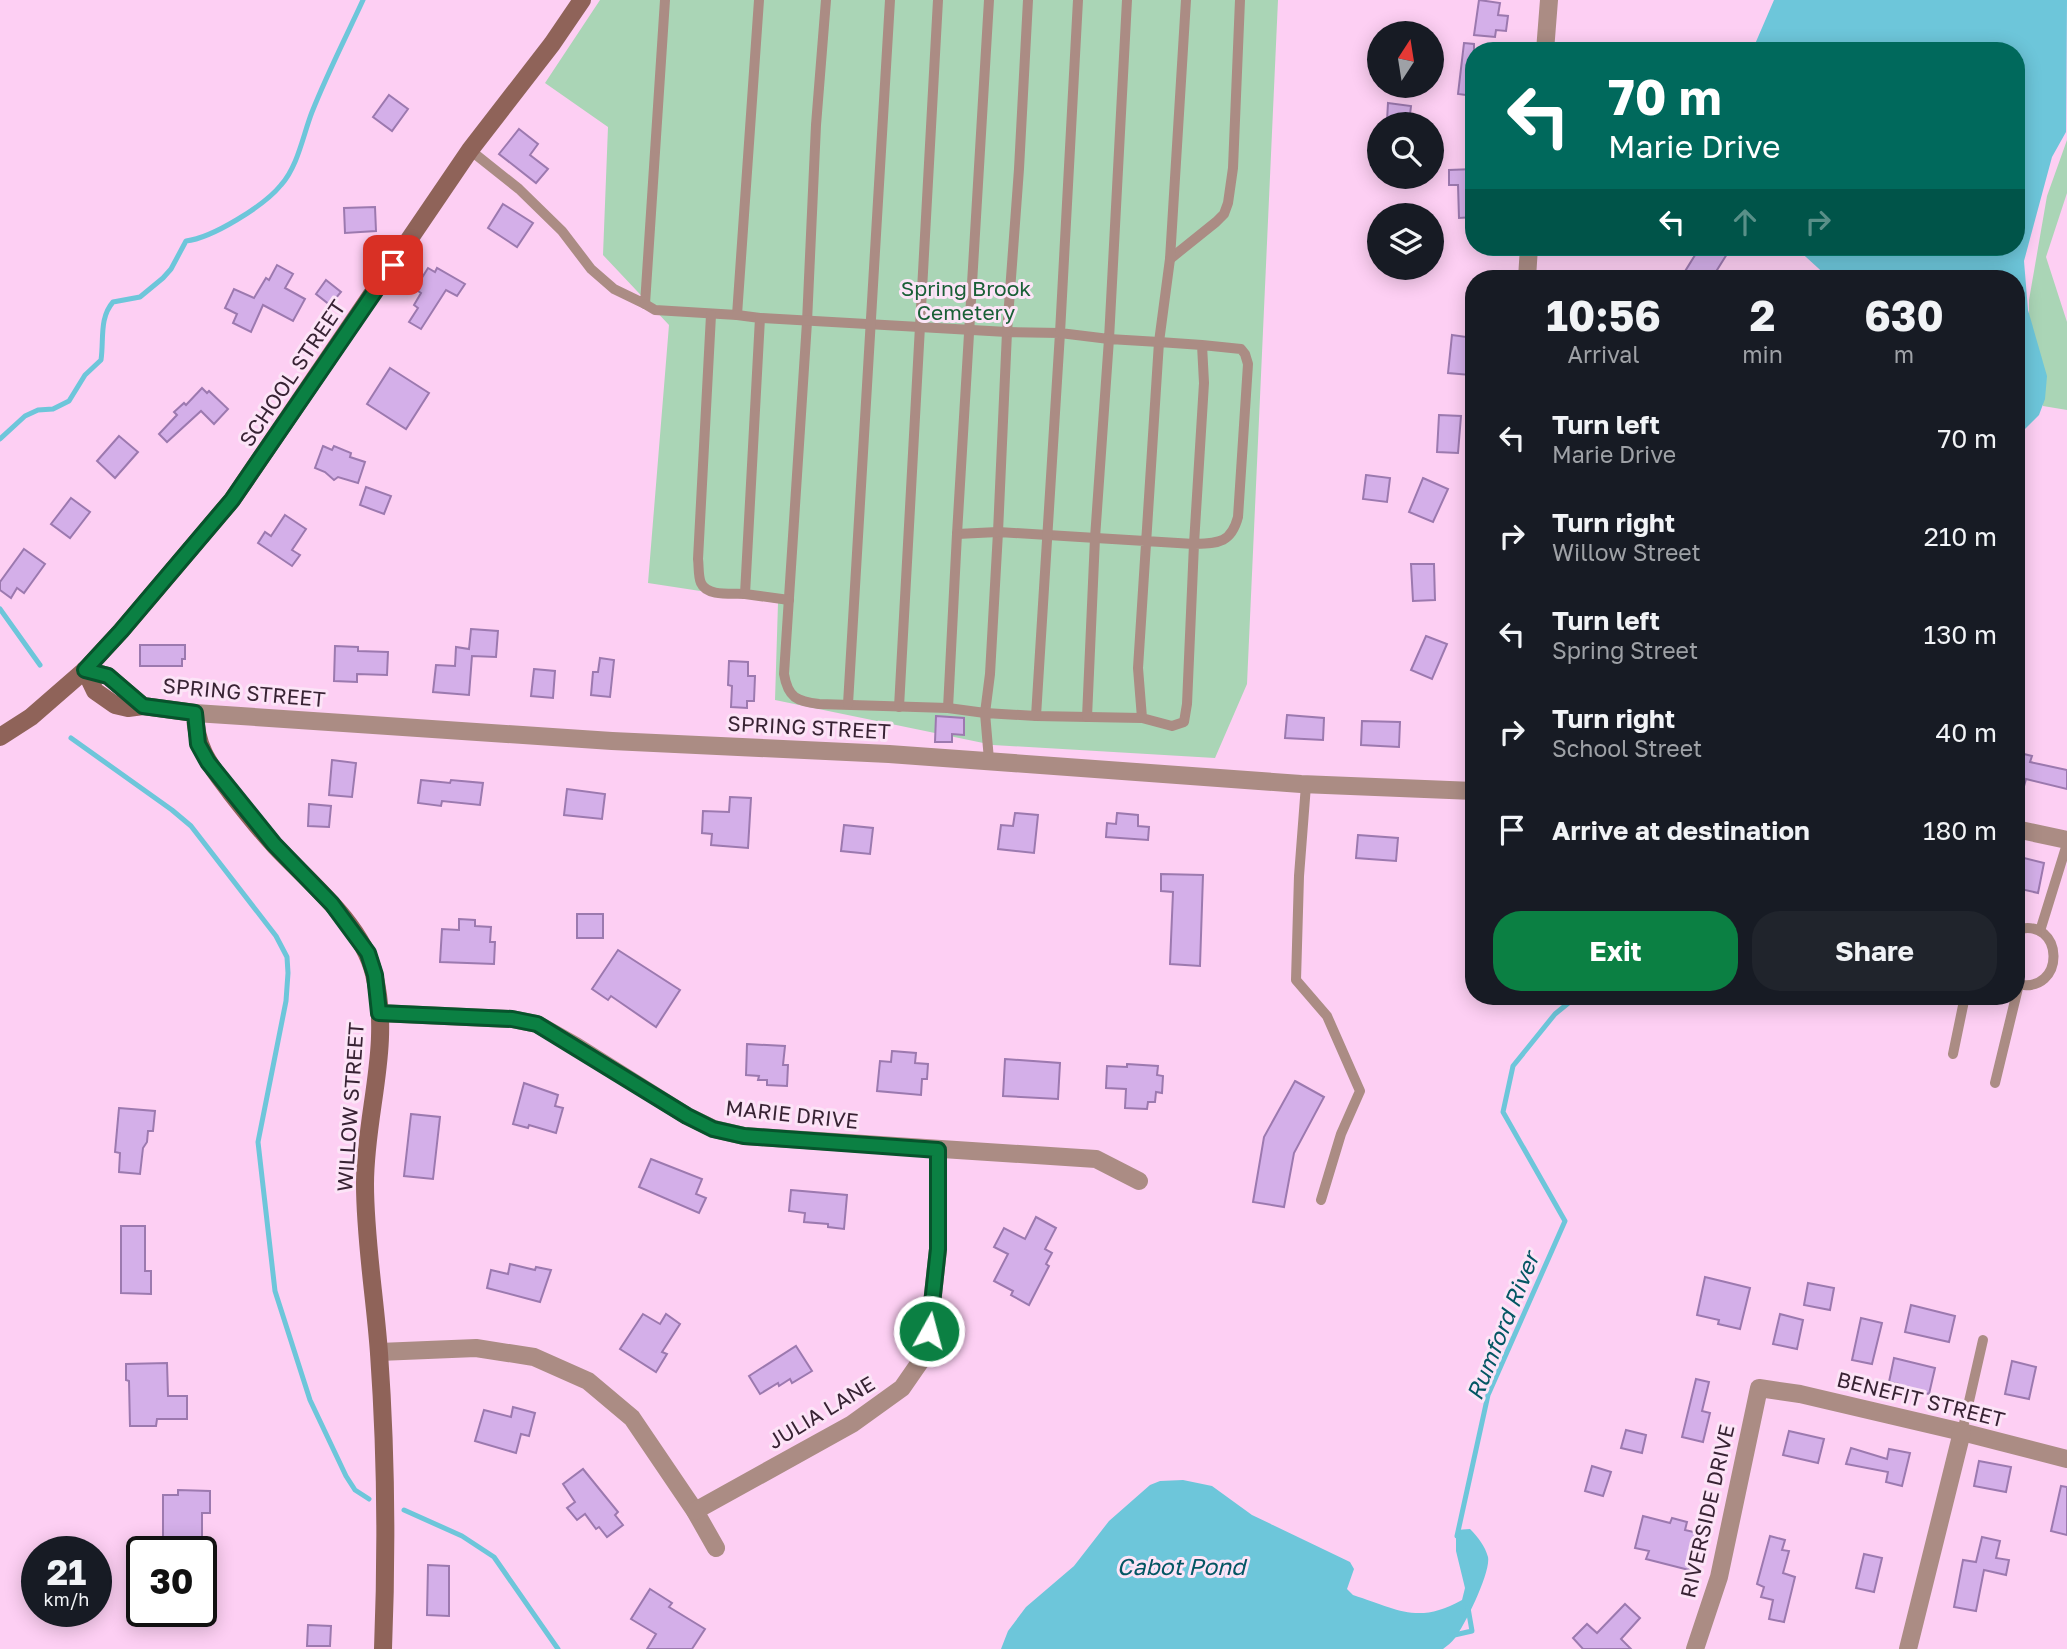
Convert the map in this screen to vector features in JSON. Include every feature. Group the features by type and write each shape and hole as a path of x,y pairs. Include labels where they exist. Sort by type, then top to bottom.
{"street":[{"name":"SCHOOL STREET","path":"0,737 31,717 85,670 232,500 470,150 552,44 582,0"},
{"path":"1546,42 1549,0"},
{"name":"SPRING STREET","path":"85,670 108,676 143,706 195,713 612,741 989,760 1306,785 1465,791"},
{"name":"WILLOW STREET","path":"195,713 198,744 208,762 274,844 332,904 368,953 375,975 381,1048 368,1132 365,1186 379,1352 386,1516 383,1649"},
{"path":"2025,831 2067,842"},
{"name":"MARIE DRIVE","path":"379,1013 512,1019 537,1024 687,1116 713,1129 744,1136 1096,1159 1139,1181"},
{"name":"JULIA LANE","path":"695,1511 852,1424 902,1388 920,1362 929,1331 938,1249 938,1150"},
{"path":"379,1352 488,1350 534,1357 588,1381 632,1418 695,1511 716,1548"},
{"name":"RIVERSIDE DRIVE","path":"1695,1649 1719,1577 1759,1388 1764,1389"},
{"name":"BENEFIT STREET","path":"1764,1389 1800,1394 2067,1460"},
{"path":"1908,1649 1962,1432"}],"lane":[{"path":"645,304 665,0"},
{"path":"737,315 759,0"},
{"path":"826,0 816,125 807,322 785,674 787,689 794,698 804,702 947,708 1035,716 1142,718 1172,726 1184,722 1196,480 1204,383 1202,345"},
{"path":"848,704 890,0"},
{"path":"899,707 938,0"},
{"path":"947,708 989,0"},
{"path":"989,760 985,713 990,674 1007,332 1028,0"},
{"path":"1035,716 1078,0"},
{"path":"1087,717 1095,538 1128,0"},
{"path":"1142,718 1138,668 1159,342 1170,259 1186,0"},
{"path":"1170,259 1216,222 1224,214 1228,203 1233,168 1240,0"},
{"path":"470,150 519,188 562,231 591,269 614,289 655,310 807,322 1060,333 1241,349 1245,354 1248,364 1238,517 1228,538 1217,543 1194,544 998,532 957,534"},
{"path":"711,315 698,559 700,582 706,590 789,600"},
{"path":"746,594 760,318"},
{"path":"1306,785 1299,876 1296,980 1327,1016 1360,1091 1341,1135 1321,1200"},
{"path":"2040,931 2067,842"},
{"path":"2025,928 2040,931 2051,941 2056,956 2053,970 2042,982 2025,985"},
{"path":"1952,1054 1963,1005"},
{"path":"1995,1083 2012,1005"},
{"path":"1962,1432 1983,1340"}],"green space":[{"name":"Spring Brook Cemetery","path":"600,0 1278,0 1247,684 1215,758 993,745 775,700 778,603 648,583 669,325 603,255 608,127 545,83"},
{"path":"2067,140 2067,193 2046,257 2067,322 2067,410 2043,406 2029,300 2047,196"}],"water":[{"path":"1774,0 2067,0 2066,132 2052,157 2024,261 2025,270 1820,270 1805,256 2025,256 2025,42 1756,42"},
{"path":"2025,273 2028,310 2047,376 2045,399 2039,415 2025,429"},
{"name":"Cabot Pond","path":"1183,1480 1212,1486 1252,1515 1350,1562 1354,1569 1347,1589 1353,1595 1395,1609 1433,1612 1462,1600 1465,1588 1456,1551 1456,1530 1470,1529 1481,1542 1488,1557 1486,1574 1465,1622 1455,1638 1443,1649 1001,1649 1008,1631 1026,1607 1074,1566 1109,1521 1150,1485 1160,1481"}],"building":[{"path":"1479,0 1500,3 1498,15 1508,16 1506,31 1496,30 1495,37 1474,35"},
{"path":"1464,43 1465,43 1465,95 1458,94"},
{"path":"389,95 408,109 392,131 373,117"},
{"path":"1388,103 1411,106 1410,112 1388,112"},
{"path":"519,129 538,144 530,155 548,169 536,183 499,154"},
{"path":"1465,169 1465,218 1459,218 1458,185 1449,185 1449,170"},
{"path":"503,204 533,223 517,247 488,228"},
{"path":"375,207 376,231 345,233 344,208"},
{"path":"1694,256 1726,256 1717,270 1686,270"},
{"path":"277,265 293,274 285,288 305,299 293,321 263,305 251,332 233,323 237,314 225,308 234,289 254,298"},
{"path":"428,268 435,272 437,268 465,284 457,296 446,290 421,329 409,322 418,308 414,305 421,293 415,289"},
{"path":"326,280 341,292 330,305 316,294"},
{"path":"1452,335 1465,337 1465,375 1448,373"},
{"path":"390,368 429,393 406,429 367,404"},
{"path":"202,388 228,409 214,424 201,411 167,442 159,434 177,415 174,412 184,403 186,405"},
{"path":"1439,415 1461,416 1458,453 1437,452"},
{"path":"119,436 138,452 115,478 97,461"},
{"path":"323,446 332,450 334,446 351,453 350,457 365,462 358,483 338,477 334,480 315,468"},
{"path":"1366,475 1390,478 1387,502 1363,499"},
{"path":"1423,478 1448,489 1433,522 1409,512"},
{"path":"366,487 391,496 384,514 360,505"},
{"path":"71,498 90,512 70,538 51,524"},
{"path":"285,515 306,529 292,550 300,555 292,566 258,543 265,532 271,536"},
{"path":"24,549 45,564 24,593 17,588 11,598 0,590 0,582"},
{"path":"1411,564 1434,564 1435,600 1413,601"},
{"path":"471,629 498,631 496,657 472,656 469,695 433,692 436,665 455,666 456,647 469,649"},
{"path":"1426,636 1447,644 1432,679 1411,670"},
{"path":"140,645 185,645 185,659 182,659 182,666 140,666"},
{"path":"335,646 358,647 358,651 388,652 387,675 357,674 357,682 334,681"},
{"path":"600,658 614,660 610,697 591,695 593,672 598,672"},
{"path":"729,661 748,662 748,676 755,676 754,701 747,701 747,708 731,707"},
{"path":"534,669 555,671 553,698 531,696"},
{"path":"1287,715 1324,718 1323,740 1285,738"},
{"path":"936,716 964,718 964,735 952,734 952,742 935,742"},
{"path":"1362,721 1400,722 1399,747 1361,745"},
{"path":"2025,754 2032,756 2030,762 2067,770 2067,789 2026,779 2025,783"},
{"path":"332,760 356,763 352,797 329,795"},
{"path":"421,780 483,783 480,805 442,801 441,806 418,803"},
{"path":"567,789 605,794 602,819 564,815"},
{"path":"730,797 751,798 748,848 711,845 712,834 702,833 703,811 729,812"},
{"path":"309,804 331,806 329,827 308,826"},
{"path":"1015,813 1038,815 1034,853 998,849 1001,825 1013,826"},
{"path":"1117,813 1138,815 1138,826 1149,827 1148,840 1106,837 1107,823 1116,824"},
{"path":"844,825 873,828 870,854 841,851"},
{"path":"1358,835 1398,838 1396,861 1356,858"},
{"path":"2025,858 2044,863 2038,893 2025,890"},
{"path":"1161,874 1203,875 1200,966 1170,964 1173,892 1161,891"},
{"path":"577,914 603,914 603,938 577,938"},
{"path":"459,919 475,920 475,926 491,927 490,942 495,942 494,964 440,962 442,929 459,930"},
{"path":"618,950 680,990 656,1027 611,996 608,1000 592,989"},
{"path":"747,1044 785,1046 783,1065 788,1065 787,1086 767,1085 767,1080 758,1080 759,1076 746,1075"},
{"path":"892,1051 916,1053 915,1063 928,1064 927,1079 922,1079 921,1095 877,1091 880,1061 891,1062"},
{"path":"1005,1059 1060,1063 1058,1099 1003,1096"},
{"path":"1127,1064 1158,1066 1157,1075 1163,1076 1162,1093 1156,1092 1155,1102 1148,1102 1147,1109 1125,1108 1126,1089 1106,1088 1107,1066 1127,1067"},
{"path":"1295,1081 1324,1097 1294,1153 1284,1207 1253,1202 1264,1137"},
{"path":"524,1083 558,1095 555,1106 563,1108 556,1133 529,1125 528,1128 513,1124"},
{"path":"119,1108 155,1111 153,1131 148,1131 147,1142 143,1148 140,1174 119,1172 120,1153 115,1152"},
{"path":"411,1114 440,1117 433,1179 404,1176"},
{"path":"651,1159 702,1179 696,1194 706,1198 699,1213 639,1187"},
{"path":"791,1190 847,1195 844,1229 828,1227 828,1224 804,1222 805,1213 789,1211"},
{"path":"1036,1217 1056,1228 1045,1249 1052,1253 1046,1264 1049,1266 1029,1305 1011,1295 1013,1291 994,1281 1008,1254 994,1247 1004,1228 1025,1239"},
{"path":"121,1226 145,1226 145,1271 151,1271 151,1294 121,1293"},
{"path":"510,1264 535,1270 536,1267 551,1270 540,1302 487,1288 491,1270 508,1274"},
{"path":"1705,1277 1750,1288 1740,1329 1697,1315"},
{"path":"1808,1283 1834,1288 1830,1310 1804,1305"},
{"path":"1911,1305 1955,1316 1949,1342 1905,1332"},
{"path":"643,1314 660,1324 666,1314 680,1324 662,1352 667,1354 656,1372 620,1349"},
{"path":"1780,1314 1803,1320 1797,1349 1773,1344"},
{"path":"1861,1318 1882,1323 1872,1364 1852,1360"},
{"path":"796,1346 812,1371 792,1383 790,1379 779,1386 778,1383 760,1394 749,1376"},
{"path":"1894,1358 1935,1368 1929,1394 1898,1387 1899,1384 1889,1382"},
{"path":"2012,1361 2036,1367 2029,1399 2005,1394"},
{"path":"167,1363 168,1396 187,1396 187,1419 157,1419 156,1426 130,1426 126,1364"},
{"path":"1696,1379 1709,1382 1702,1411 1710,1413 1703,1442 1682,1437"},
{"path":"513,1407 535,1413 529,1436 521,1434 516,1453 475,1441 484,1410 511,1417"},
{"path":"1626,1430 1646,1435 1642,1453 1621,1448"},
{"path":"1789,1431 1824,1439 1818,1463 1783,1455"},
{"path":"1851,1448 1887,1459 1889,1449 1910,1453 1902,1486 1886,1482 1888,1472 1846,1464"},
{"path":"1979,1461 2011,1467 2006,1492 1974,1486"},
{"path":"1592,1466 1611,1472 1603,1496 1585,1491"},
{"path":"583,1469 618,1512 615,1515 623,1525 607,1537 599,1527 596,1529 585,1514 577,1520 567,1508 575,1502 563,1484"},
{"path":"2061,1486 2067,1487 2067,1535 2051,1531"},
{"path":"178,1490 210,1491 210,1513 202,1513 202,1536 163,1536 163,1495 178,1495"},
{"path":"1643,1516 1670,1523 1672,1518 1687,1522 1685,1530 1698,1533 1689,1570 1646,1559 1649,1551 1635,1548"},
{"path":"1770,1536 1785,1540 1782,1550 1789,1551 1783,1573 1795,1577 1784,1622 1769,1619 1773,1600 1761,1597 1764,1587 1757,1584"},
{"path":"1982,1537 2000,1541 1996,1558 2009,1560 2006,1575 1984,1570 1976,1611 1954,1607 1963,1560 1976,1562"},
{"path":"1864,1554 1882,1558 1874,1592 1856,1588"},
{"path":"428,1565 449,1566 449,1616 427,1615"},
{"path":"650,1589 672,1603 669,1607 705,1629 692,1649 647,1649 656,1634 631,1619"},
{"path":"1625,1604 1640,1618 1621,1639 1631,1649 1583,1649 1573,1638 1587,1624 1597,1633"},
{"path":"308,1625 331,1626 330,1646 307,1646"}],"waterway":[{"path":"0,439 25,416 38,410 53,409 69,401 85,375 101,360 104,322 113,302 140,297 171,269 186,241 197,239 237,220 281,185 296,160 318,98 363,0"},
{"path":"0,609 40,665"},
{"path":"71,738 191,826 276,936 287,957 286,1001 258,1142 275,1291 310,1400 346,1476 355,1490 369,1499"},
{"name":"Rumford River","path":"1457,1536 1488,1395 1565,1221 1503,1112 1513,1066 1555,1014 1566,1005"},
{"path":"404,1510 462,1536 494,1557 558,1649"},
{"name":"Rumford River","path":"1450,1636 1472,1631 1468,1608"}],"route":[{"path":"393,265 232,500 85,670 108,676 143,706 195,713 198,744 208,762 244,810 332,904 368,953 375,975 379,1013 512,1019 537,1024 687,1116 713,1129 744,1136 938,1150 938,1249 929,1331"}]}
